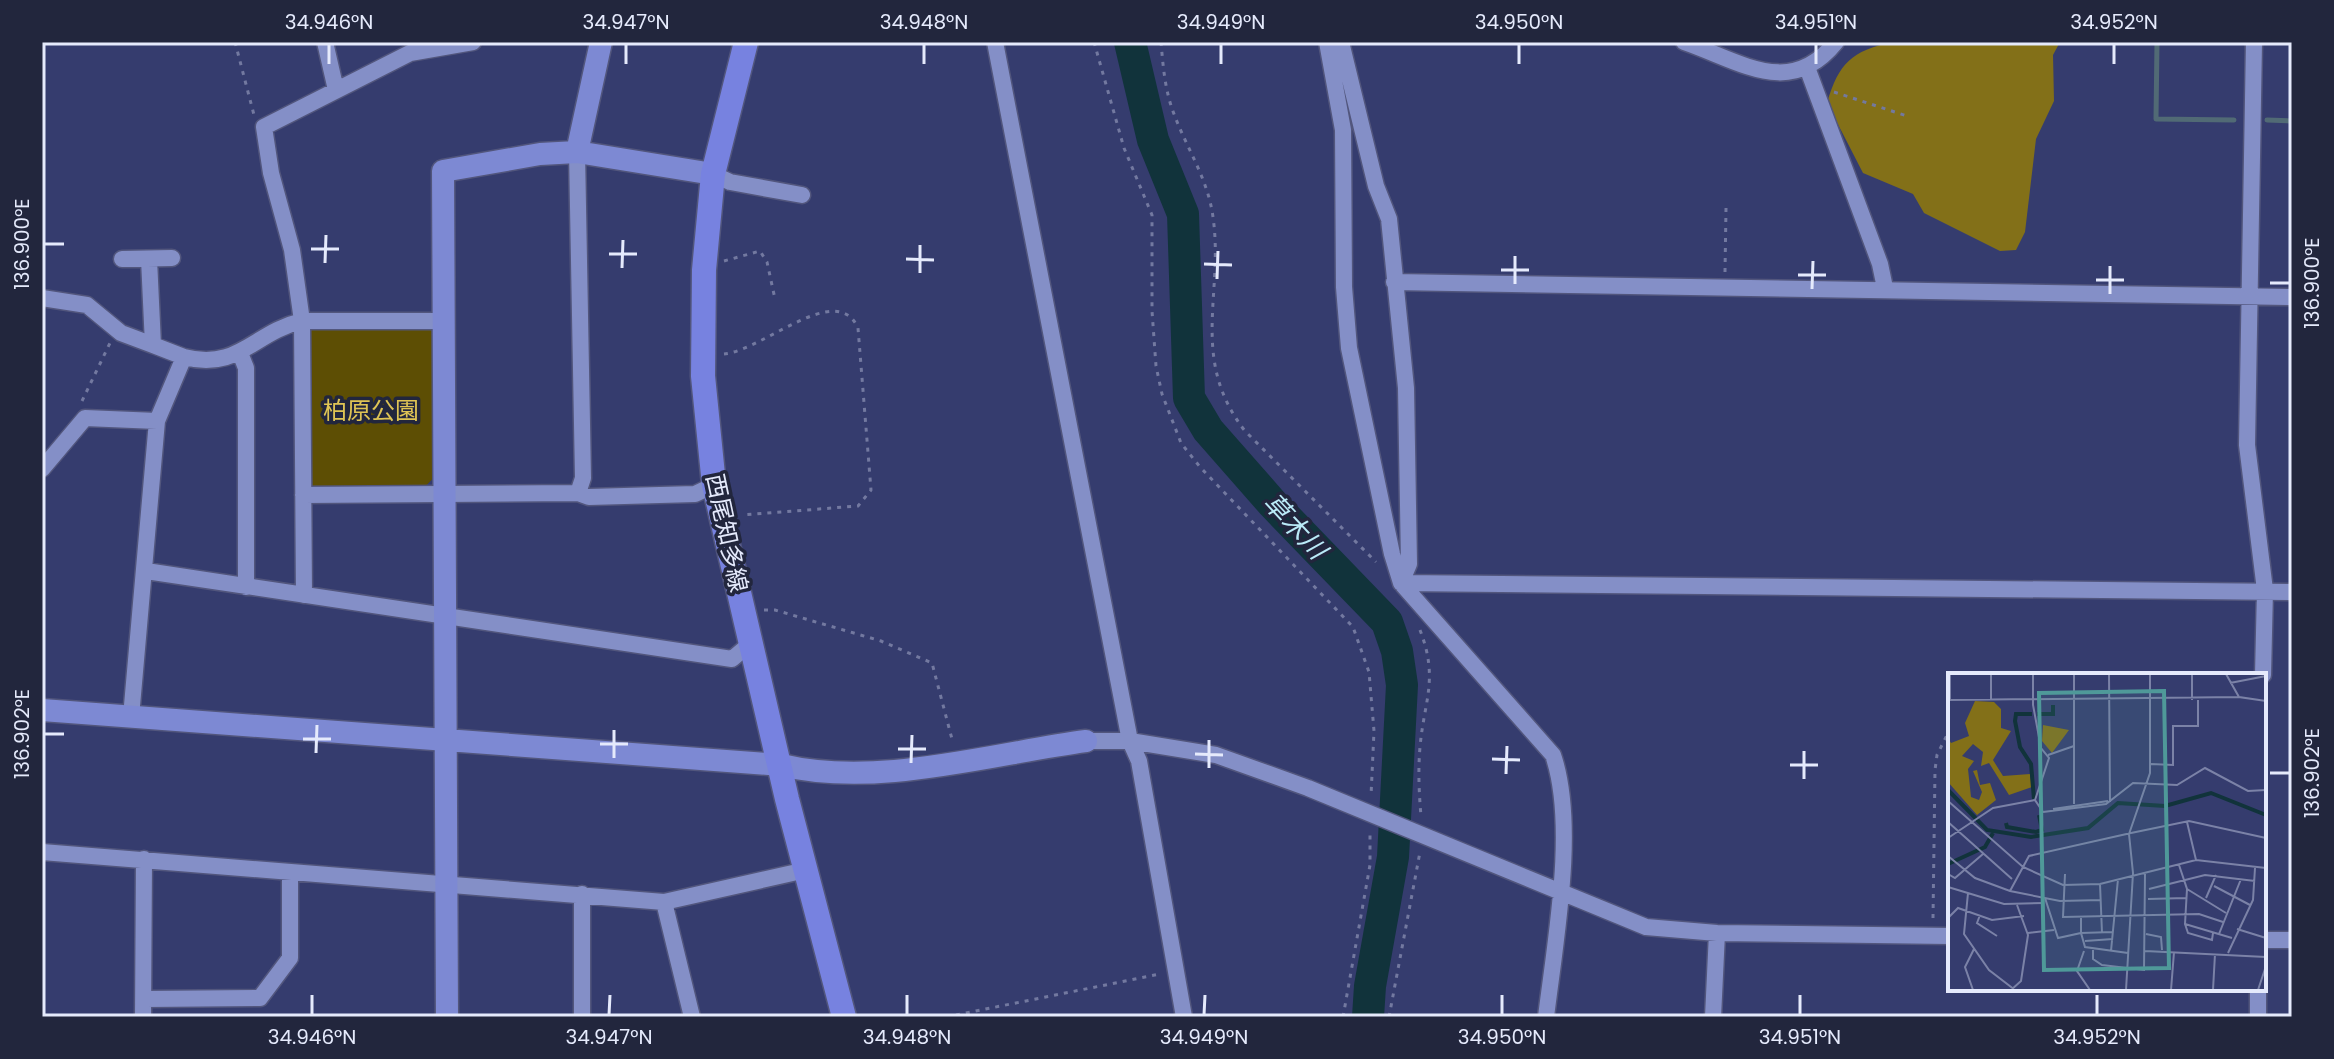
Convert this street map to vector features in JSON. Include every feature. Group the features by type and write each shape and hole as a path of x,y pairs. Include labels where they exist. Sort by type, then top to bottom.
{"main road":[{"name":"西尾知多線","path":"746,42 713,174 704,261 702,356 714,485 844,1017"}],"street":[{"path":"325,42 336,90"},
{"path":"304,595 302,321 292,250 271,173 264,127 410,53 473,42"},
{"path":"578,493 583,478 577,152 601,42"},
{"path":"995,42 1130,741 1139,761 1177,963 1175,971 1184,1017"},
{"path":"1327,42 1343,130 1344,287 1349,348 1378,495 1401,583 1553,755 1562,782 1562,894 1546,1017"},
{"path":"1341,42 1376,186 1389,219 1406,388 1409,564 1401,583"},
{"path":"1684,42 1770,72 1811,77"},
{"path":"1811,77 1836,42"},
{"path":"2254,42 2247,445 2265,590 2263,673"},
{"path":"1811,77 1880,264 1885,288"},
{"path":"447,1017 443,171 540,154 577,152 713,174 730,182 802,195"},
{"path":"122,259 172,258"},
{"path":"149,259 153,345"},
{"path":"1394,282 2292,297"},
{"path":"42,298 87,305 116,329 184,357 210,362 240,353 274,332 302,321 444,321"},
{"path":"240,353 246,368 246,587"},
{"path":"131,717 157,421 184,357"},
{"path":"42,469 77,425 93,416 157,421"},
{"path":"303,495 578,493 589,497 695,494 714,485"},
{"path":"146,571 732,659 751,643"},
{"path":"1401,583 2292,592"},
{"path":"42,710 781,765 806,771 905,769 1086,741 1130,741 1216,755 1308,788 1376,819 1646,927 1717,933 1942,936"},
{"path":"42,852 446,882 664,902 806,870"},
{"path":"143,1017 144,859"},
{"path":"145,999 260,998 290,958 290,872"},
{"path":"582,894 582,1017"},
{"path":"664,902 692,1017"},
{"path":"1713,1017 1717,933"},
{"path":"2266,940 2292,940"},
{"path":"2258,991 2258,1017"}],"path":[{"path":"235,42 251,112 264,127"},
{"path":"1094,42 1124,148 1152,215 1156,366 1172,424 1200,467 1353,627 1369,672 1376,819 1343,1017"},
{"path":"1161,42 1167,96 1200,168 1214,219 1212,339 1216,370 1228,406 1245,431 1310,499 1401,583"},
{"path":"1811,77 1907,116"},
{"path":"1724,289 1726,208"},
{"path":"704,261 719,262 760,251 767,262 775,299"},
{"path":"702,356 753,347 812,313 829,310 845,312 853,317 858,328 871,490 866,499 858,506 742,515 723,521"},
{"path":"77,425 73,414 91,389 116,329"},
{"path":"744,613 775,610 881,641 932,663 958,762"},
{"path":"1389,1017 1416,835 1420,743 1428,713 1430,665 1419,628"},
{"path":"1942,936 1935,770 1937,755 1948,733"},
{"path":"956,1015 1175,971"}],"green space":[{"name":"柏原公園","path":"309,326 433,326 439,472 423,489 303,495"}],"shaded area":[{"path":"1893,42 2060,42 2053,55 2054,101 2036,139 2025,232 2016,250 2000,251 1924,213 1913,194 1863,173 1827,103 1836,78 1849,61 1867,50"}],"waterway":[{"name":"草木川","path":"1130,42 1153,140 1183,214 1189,398 1208,430 1273,504 1387,622 1397,651 1402,685 1393,857 1370,986 1368,1017"},
{"path":"2157,42 2156,119 2234,120"},
{"path":"2267,120 2292,121"}]}
